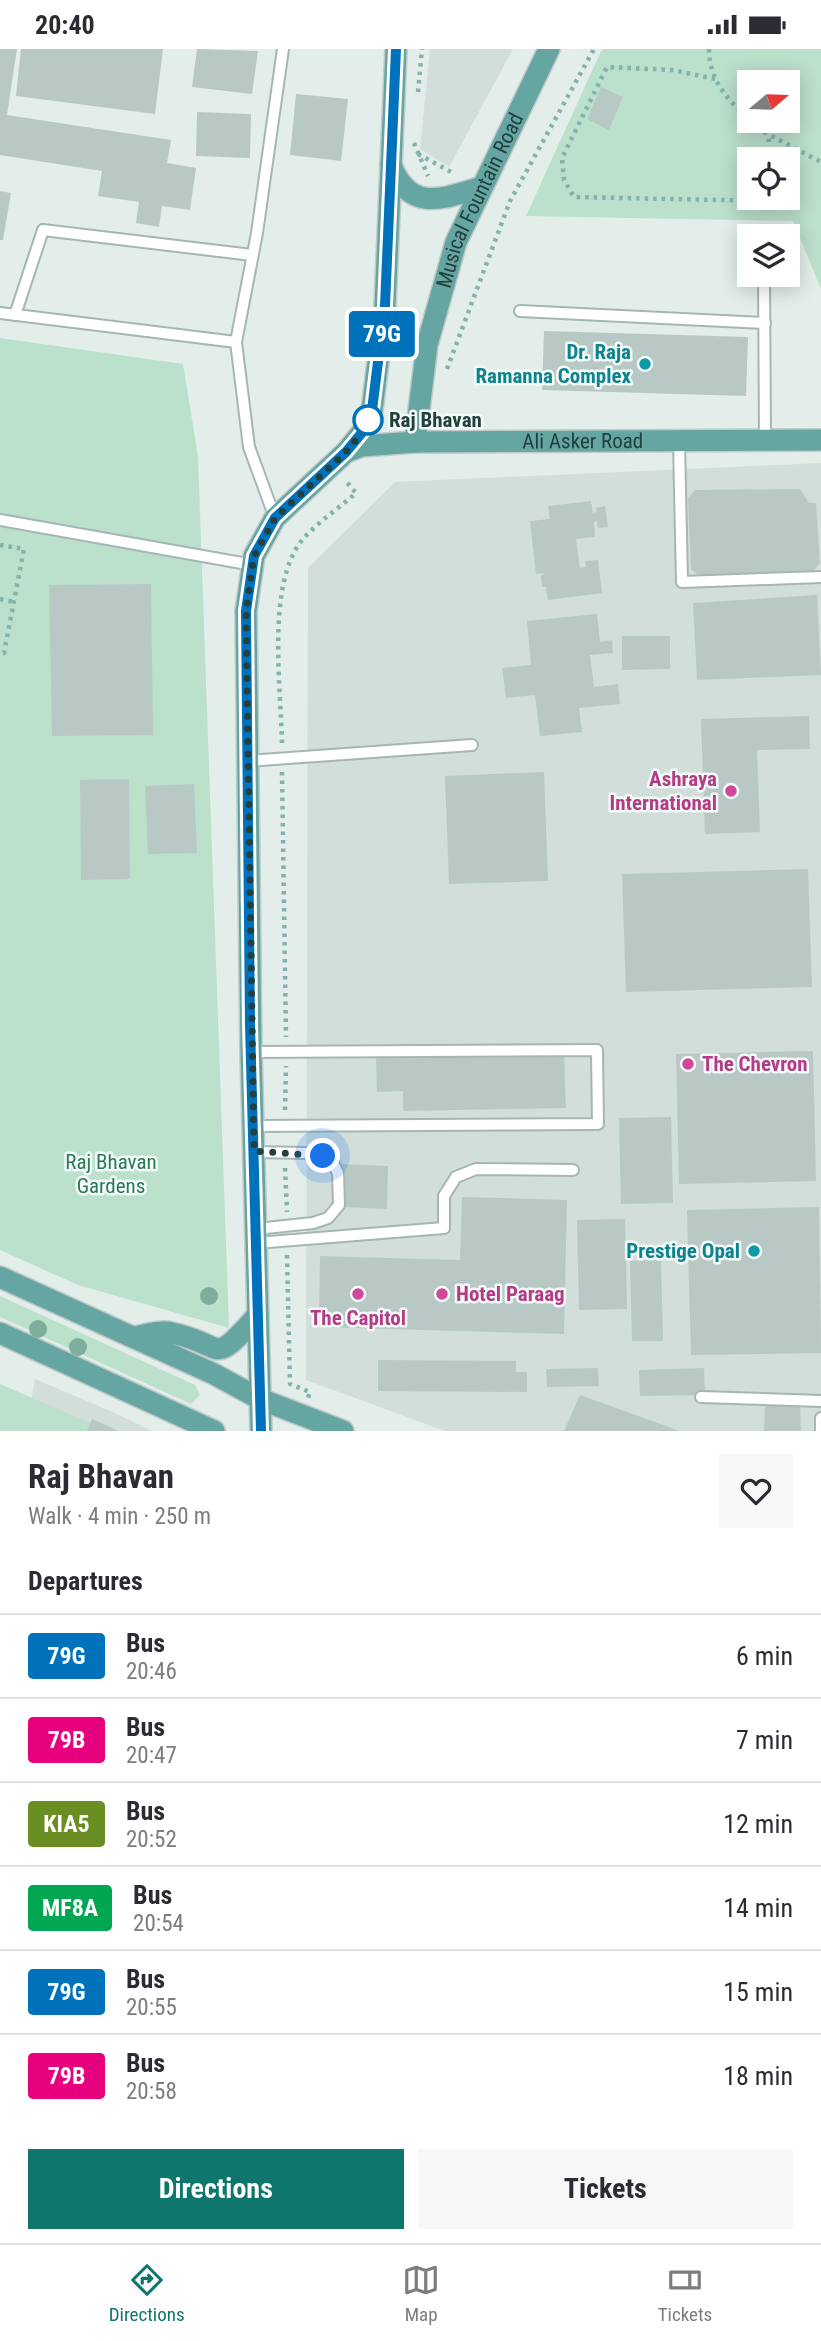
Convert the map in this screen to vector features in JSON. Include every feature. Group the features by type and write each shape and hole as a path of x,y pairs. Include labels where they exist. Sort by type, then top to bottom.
{"main road":[{"path":"261,1431 251,1052 246,611 253,565 275,518 346,452 365,429 376,386 385,306 396,49"},
{"name":"Musical Fountain Road","path":"415,442 427,345 456,242 491,191 549,49"},
{"path":"390,162 396,180 404,190 421,198 491,191"},
{"name":"Ali Asker Road","path":"346,452 362,446 415,442 679,443 821,440"},
{"path":"0,1277 134,1337 260,1399 343,1431"},
{"path":"134,1337 170,1332 213,1350 222,1350 231,1345 258,1315"},
{"path":"0,1333 214,1431"}],"lane":[{"path":"275,518 250,447 236,342 283,49"},
{"path":"15,315 43,230 252,255"},
{"path":"764,287 765,441"},
{"path":"520,311 765,323"},
{"path":"0,313 236,342"},
{"path":"679,443 682,582 821,577"},
{"path":"0,520 253,565"},
{"path":"246,761 472,745"},
{"path":"251,1052 597,1050 598,1123 253,1126"},
{"path":"254,1151 284,1151 323,1156 332,1161 338,1173 339,1205 328,1218 287,1226 256,1236"},
{"path":"256,1236 287,1240 444,1228 444,1196 456,1177 476,1169 573,1170"},
{"path":"701,1397 821,1401"},
{"path":"821,1418 821,1431"}],"path":[{"path":"417,102 422,49"},
{"path":"447,370 510,201 594,49"},
{"path":"709,49 715,79 730,103 737,109"},
{"path":"715,79 672,70 607,67 562,158 564,180 574,197 737,200"},
{"path":"415,129 417,153 428,173 421,198"},
{"path":"768,147 769,134 821,162"},
{"path":"417,153 453,173"},
{"path":"491,191 510,201"},
{"path":"284,1125 286,1051 281,587 286,568 303,539 356,493 344,479"},
{"path":"0,545 24,549 4,653 0,653"},
{"path":"0,599 14,602"},
{"path":"284,1151 287,1226"},
{"path":"287,1240 290,1384 310,1392 307,1402"}],"shaded area":[{"path":"430,49 513,49 449,167 420,149"},
{"path":"821,463 821,1431 445,1431 306,1380 308,568 395,482"},
{"path":"35,1379 115,1413 152,1431 26,1431"}],"green space":[{"path":"602,49 821,49 821,289 800,238 800,224 794,224 793,221 526,216"},
{"name":"Raj Bhavan Gardens","path":"0,338 183,364 198,457 229,1328 78,1285 0,1250"},
{"path":"0,1296 195,1385 200,1395 191,1404 0,1317"},
{"path":"0,1384 108,1431 0,1431"}],"building":[{"path":"0,49 17,49 7,115 171,140 167,163 196,168 190,210 162,206 159,227 136,223 139,202 98,196 102,171 0,155"},
{"path":"21,49 163,49 155,114 16,96"},
{"path":"197,49 258,51 252,94 192,87"},
{"path":"601,87 623,97 609,130 587,119"},
{"path":"296,94 348,99 341,161 290,155"},
{"path":"197,112 251,114 250,158 196,156"},
{"path":"0,191 11,193 3,240 0,240"},
{"name":"Dr. Raja Ramanna Complex","path":"544,331 748,337 746,396 542,390"},
{"path":"800,489 809,503 816,503 820,563 812,572 699,576 691,569 688,498 695,490"},
{"path":"591,501 593,513 596,508 605,506 608,527 598,528 597,521 594,522 595,537 576,539 580,568 586,567 585,561 598,560 602,593 548,600 546,587 542,587 541,576 544,573 536,574 530,521 550,519 548,506"},
{"path":"151,584 153,735 52,736 49,585"},
{"path":"817,595 821,675 697,680 693,603"},
{"path":"597,614 600,642 612,640 613,653 590,655 594,687 618,684 620,704 579,708 582,732 540,736 535,695 506,698 502,668 531,665 527,621"},
{"path":"622,636 670,636 670,669 622,670"},
{"name":"Ashraya International","path":"809,716 810,749 757,750 760,832 705,834 701,719"},
{"path":"544,772 548,881 449,884 445,776"},
{"path":"129,779 130,879 81,880 80,780"},
{"path":"194,784 197,853 148,854 145,786"},
{"path":"808,869 812,987 626,992 622,874"},
{"path":"813,1051 816,1181 679,1184 676,1054"},
{"path":"564,1052 566,1108 403,1111 403,1091 377,1092 376,1056"},
{"path":"671,1117 673,1203 621,1204 619,1118"},
{"path":"340,1164 388,1166 387,1209 343,1207"},
{"name":"Hotel Paraag","path":"462,1197 567,1200 564,1334 319,1327 320,1256 460,1260"},
{"name":"Prestige Opal","path":"819,1207 821,1353 691,1355 687,1210"},
{"path":"625,1219 627,1309 579,1310 577,1220"},
{"path":"661,1260 663,1341 632,1341 630,1261"},
{"path":"378,1360 516,1361 516,1372 527,1372 527,1392 378,1391"},
{"path":"598,1368 599,1386 547,1387 546,1369"},
{"path":"704,1368 705,1395 640,1396 639,1370"},
{"path":"580,1395 680,1431 564,1431"},
{"path":"765,1404 800,1404 801,1431 764,1431"},
{"path":"92,1419 119,1431 87,1431"}],"bus line":[{"name":"79G","path":"261,1431 250,1025 246,611 254,556 275,518 329,464 346,452 365,429 372,410 385,306 396,49"}],"place":[{"name":"Dr. Raja Ramanna Complex","path":"645,364"},
{"name":"Raj Bhavan","path":"368,420"},
{"name":"Ashraya International","path":"731,791"},
{"name":"The Chevron","path":"688,1064"},
{"name":"Prestige Opal","path":"754,1251"},
{"name":"The Capitol","path":"358,1294"},
{"name":"Hotel Paraag","path":"442,1294"}],"route":[{"path":"323,1156 284,1151 254,1151 250,1025 246,611 254,556 275,518 329,464 346,452 365,429 368,420"}]}
